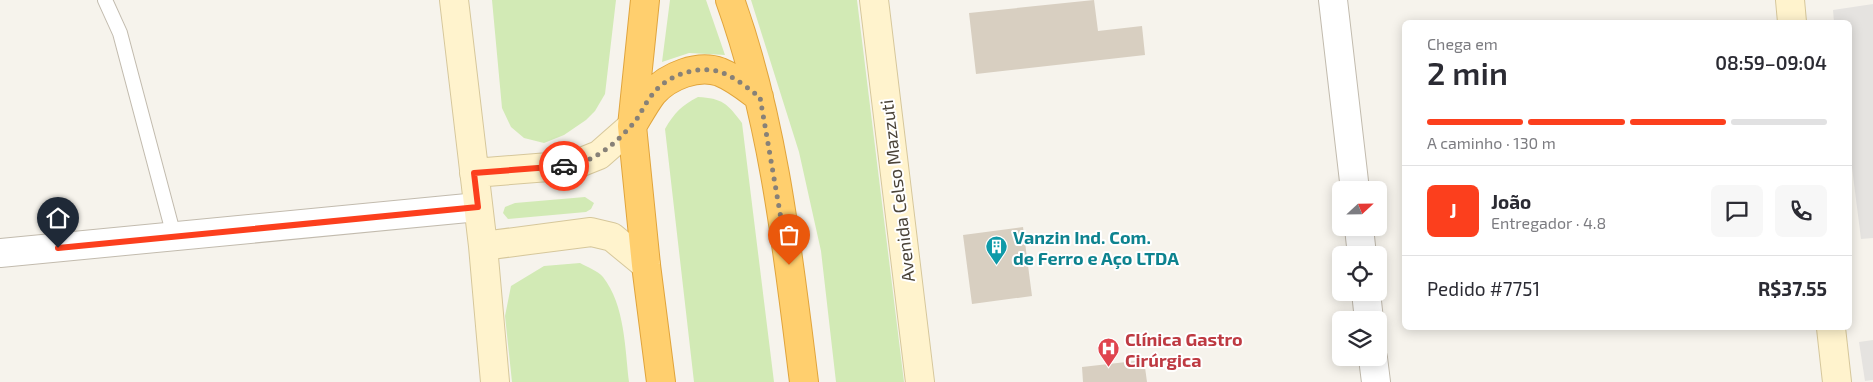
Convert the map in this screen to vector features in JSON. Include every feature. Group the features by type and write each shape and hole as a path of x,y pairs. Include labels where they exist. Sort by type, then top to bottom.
{"highway":[{"path":"645,0 632,126 646,265 661,382"},
{"path":"730,0 746,44 760,97 789,265 804,382"},
{"path":"632,126 653,93 671,78 686,73 702,70 718,71 733,78 760,97"}],"main road":[{"path":"454,0 483,246 495,382"},
{"name":"Avenida Celso Mazzuti","path":"874,0 920,382"},
{"path":"1790,0 1792,20"},
{"path":"474,173 574,165 599,155 632,126"},
{"path":"483,246 591,232 612,238 646,265"},
{"path":"1831,330 1837,382"}],"street":[{"path":"1333,0 1353,181"},
{"path":"0,253 478,207"},
{"path":"1374,366 1376,382"}],"lane":[{"path":"105,0 120,33 174,236"}],"green space":[{"path":"492,0 616,0 605,94 595,111 586,120 564,135 544,143 524,138 511,127 502,108"},
{"path":"670,0 706,0 725,55 689,53 662,62"},
{"path":"751,0 857,0 904,382 836,382 821,251 799,152"},
{"path":"698,97 724,103 742,123 774,382 694,382 665,129 679,110"},
{"path":"585,197 594,203 591,209 586,212 508,219 503,213 505,207 515,203"},
{"path":"580,263 603,277 616,301 623,328 629,382 512,382 505,316 511,286 544,266"}],"shaded area":[{"path":"1873,4 1873,238 1861,239 1852,168 1852,20 1834,20 1833,10"},
{"path":"1873,340 1873,380 1865,381 1859,342"}],"building":[{"path":"1094,0 1098,31 1142,26 1145,55 976,74 969,13"},
{"name":"Vanzin Ind. Com. de Ferro e Aço LTDA","path":"1023,227 1032,296 972,304 963,235"},
{"path":"1144,360 1147,382 1083,382 1082,367"}],"way so far":[{"path":"564,166 574,165 599,155 632,126 653,93 671,78 702,70 718,71 733,78 760,97 789,265"}],"place":[{"name":"Vanzin Ind. Com. de Ferro e Aço LTDA","path":"997,266"},
{"name":"Clínica Gastro Cirúrgica","path":"1109,368"}],"route":[{"path":"58,248 478,207 474,173 564,166"}]}
